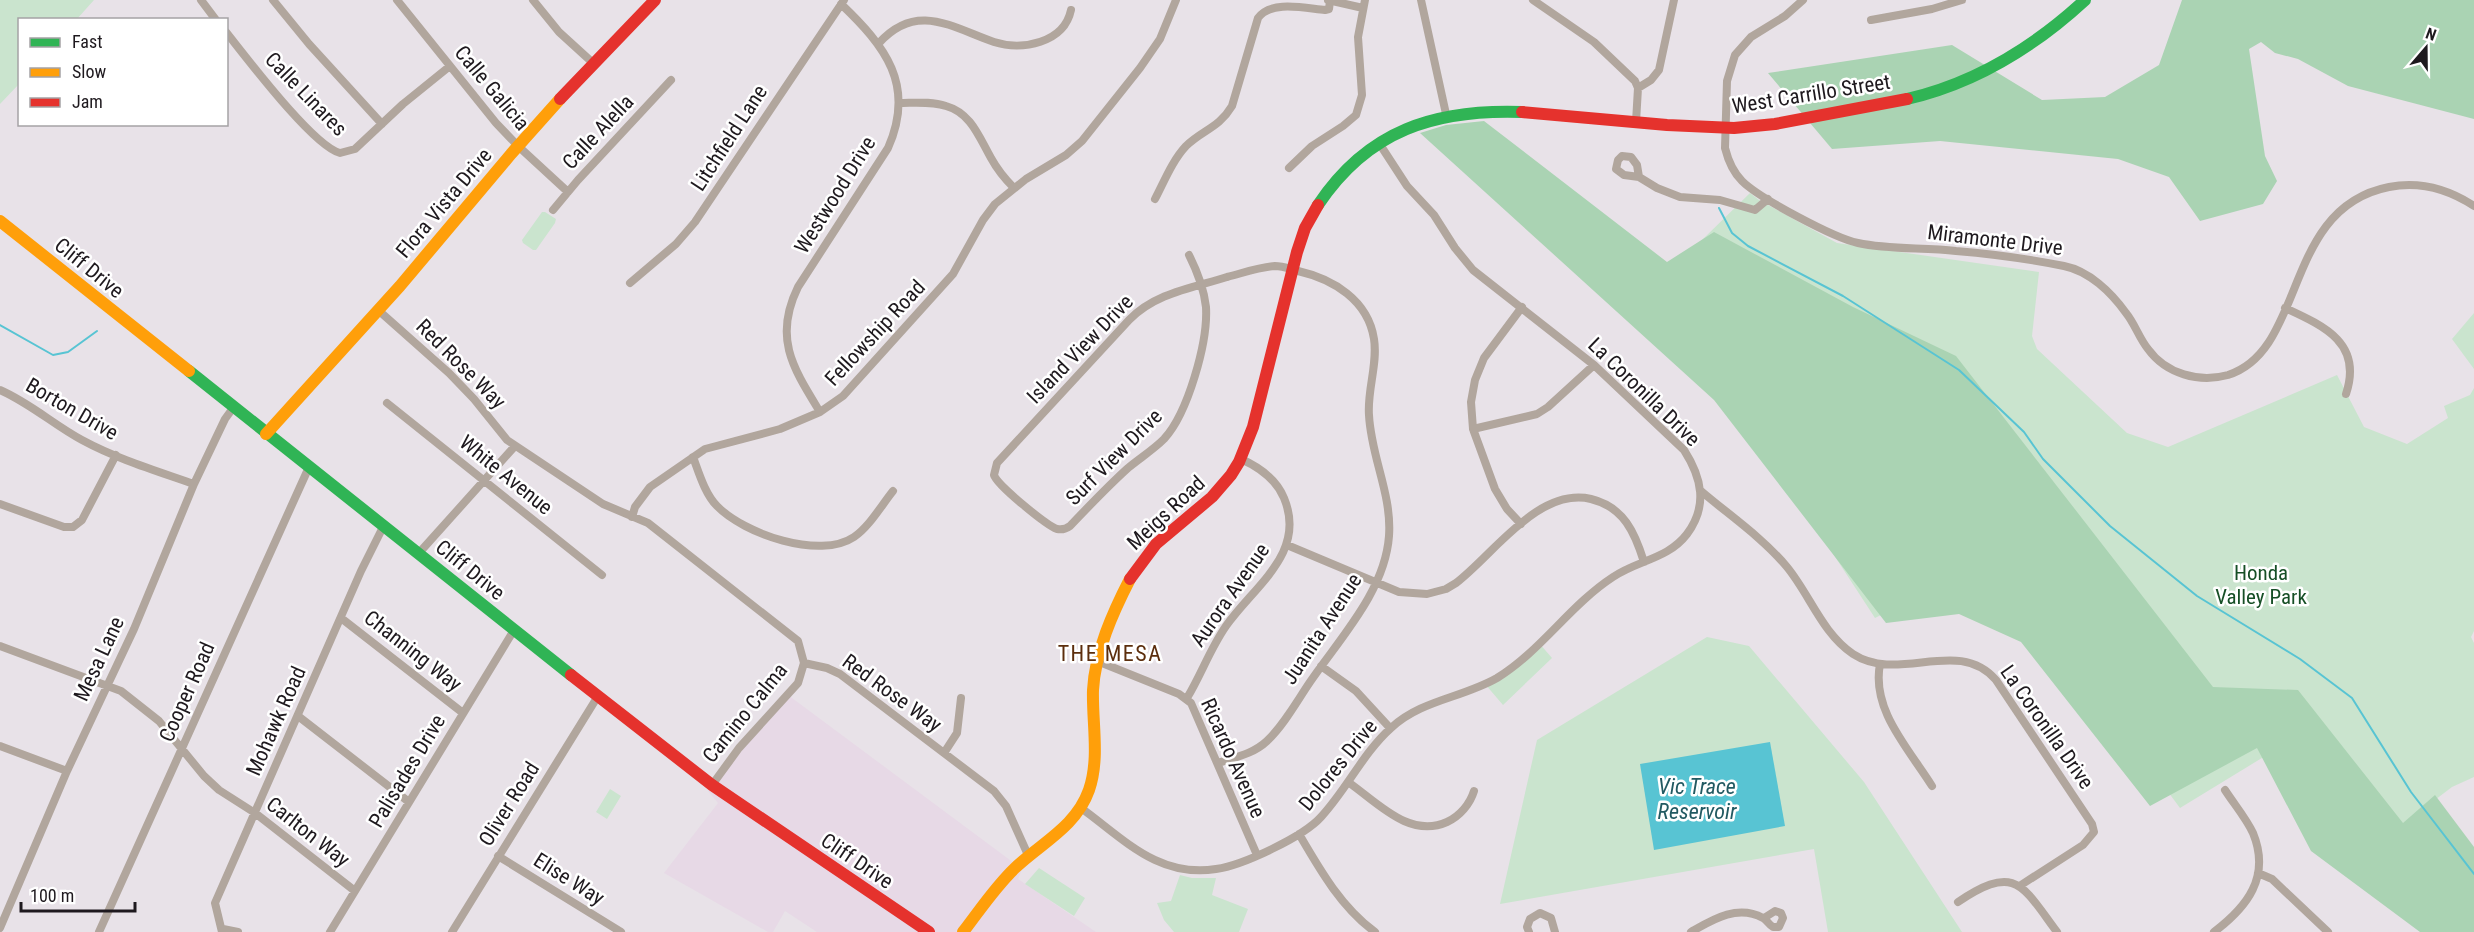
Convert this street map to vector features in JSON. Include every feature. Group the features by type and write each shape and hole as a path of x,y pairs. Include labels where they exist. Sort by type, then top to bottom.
{"main road":[{"name":"Flora Vista Drive","path":"266,434 378,310 518,146 593,63 655,0"},
{"name":"West Carrillo Street","path":"1379,143 1417,123 1446,114 1483,110 1725,128 1798,119 1911,97 1951,86 1983,73 2048,33 2085,0"},
{"name":"Meigs Road","path":"963,932 1002,881 1028,855 1060,831 1081,808 1090,786 1096,752 1093,689 1097,661 1122,594 1139,564 1159,541 1216,494 1241,459 1252,430 1292,269 1306,225 1324,196 1355,161 1379,143"},
{"name":"Cliff Drive","path":"0,221 383,527 712,785 929,932"}],"street":[{"path":"201,0 214,18"},
{"path":"273,0 309,44 382,124"},
{"name":"Calle Galicia","path":"397,0 482,107 518,146 568,192"},
{"path":"533,0 559,32 593,63"},
{"name":"Fellowship Road","path":"632,517 635,507 650,487 693,457 720,444 780,429 820,412 852,387 953,274 990,210 1014,188 1061,159 1082,141 1160,39 1176,0"},
{"path":"1421,0 1446,114"},
{"path":"1533,0 1594,42 1635,81 1638,88 1636,122"},
{"path":"1638,88 1651,80 1659,70 1674,0"},
{"name":"Miramonte Drive","path":"1803,0 1785,16 1751,37 1734,55 1727,81 1725,148 1734,171 1747,185 1832,234 1856,243 1957,251 2064,266 2085,273 2126,312 2154,357 2171,369 2190,376 2220,376 2248,364 2264,350 2319,235 2336,215 2360,197 2395,186 2421,186 2448,192 2474,206"},
{"path":"1871,20 1932,9 1962,0"},
{"path":"1155,199 1186,147 1216,126 1232,106 1258,18 1263,11 1270,6 1279,5 1325,10 1329,9 1329,1 1364,4 1358,55 1362,95 1356,115 1312,146 1289,168"},
{"name":"Westwood Drive","path":"820,412 791,360 786,335 788,312 798,287 888,148 896,125 899,104 894,72 879,43 842,2"},
{"name":"Litchfield Lane","path":"630,283 676,244 695,222 842,2"},
{"path":"879,43 886,35 904,25 923,21 956,25 1005,44 1033,44 1053,37 1063,29 1071,10"},
{"name":"Calle Linares","path":"228,34 281,100 333,151 344,153 352,151 450,66"},
{"name":"Calle Alella","path":"553,210 671,80"},
{"path":"899,104 948,106 964,116 978,132 992,160 1014,188"},
{"name":"La Coronilla Drive","path":"1379,143 1412,192 1434,215 1463,260 1594,365 1684,450 1697,475 1701,491 1781,560 1841,644 1854,655 1880,664 1907,665 1959,659 1986,669 1996,680 2098,835 2021,885"},
{"path":"1639,177 1657,188 1680,197 1720,200 1748,209 1755,210 1768,199"},
{"name":"Surf View Drive","path":"1052,526 1059,529 1070,526 1116,479 1163,440 1185,406 1205,332 1206,304 1189,255"},
{"name":"Island View Drive","path":"1052,526 997,482 994,471 997,464 1136,312 1156,299 1257,269 1277,266 1292,269"},
{"name":"Juanita Avenue","path":"1218,764 1249,754 1266,742 1367,601 1386,554 1389,519 1384,484 1374,455 1369,414 1375,348 1372,328 1363,310 1350,295 1321,278 1292,269"},
{"path":"1521,524 1499,497 1473,429 1471,402 1479,369 1493,344 1522,307"},
{"path":"2285,308 2321,326 2345,348 2351,368 2346,394"},
{"name":"Red Rose Way","path":"378,310 449,373 487,414 507,440 515,446"},
{"path":"1473,429 1536,414 1548,407 1594,365"},
{"name":"Borton Drive","path":"0,390 25,403 81,440 194,483"},
{"name":"White Avenue","path":"387,403 602,575"},
{"name":"Mesa Lane","path":"0,928 67,771 134,629 194,483 225,419 233,408"},
{"path":"418,553 515,446 603,504 648,523 663,533 793,635 801,648 804,663"},
{"path":"0,504 64,527 73,527 82,520 116,455"},
{"path":"693,457 710,496 718,507 756,531 802,544 837,544 855,536 893,492"},
{"name":"Aurora Avenue","path":"1187,698 1215,642 1238,609 1272,572 1287,545 1291,528 1290,516 1282,493 1264,472 1241,459"},
{"name":"Cooper Road","path":"99,932 309,467"},
{"name":"Dolores Drive","path":"1081,808 1146,857 1161,864 1185,869 1210,870 1235,864 1299,834 1320,819 1390,728 1426,704 1470,690 1498,677 1521,659 1600,586 1615,575 1667,553 1682,540 1696,517 1701,491"},
{"path":"1287,545 1375,583 1399,592 1418,595 1446,589 1462,578 1521,524 1547,505 1563,499 1586,498 1614,509 1627,521 1636,537 1644,562"},
{"name":"Mohawk Road","path":"222,930 215,903 365,562 383,527"},
{"name":"Channing Way","path":"341,618 463,713"},
{"name":"Palisades Drive","path":"330,932 514,630"},
{"name":"Carlton Way","path":"0,646 121,691 144,708 182,748 207,780 255,813 355,891"},
{"name":"Ricardo Avenue","path":"1097,661 1187,698 1197,711 1257,855"},
{"name":"Red Rose Way","path":"804,663 827,668 840,674 994,791 1002,800 1028,855"},
{"name":"Camino Calma","path":"712,785 740,748 798,682 804,663"},
{"path":"1880,664 1878,689 1880,700 1891,722 1932,786"},
{"path":"1321,666 1356,691 1390,728"},
{"name":"Oliver Road","path":"452,932 598,696"},
{"path":"944,753 957,734 961,698"},
{"path":"298,716 409,802"},
{"path":"0,746 67,771"},
{"path":"1348,782 1398,819 1419,826 1438,825 1450,821 1465,809 1474,791"},
{"path":"2214,932 2246,903 2258,873 2258,852 2253,832 2224,790"},
{"path":"1299,834 1331,886 1351,911 1375,932"},
{"name":"Elise Way","path":"498,856 621,932"},
{"path":"2258,873 2272,879 2328,932"},
{"path":"1958,902 1988,885 2007,882 2021,885 2057,932"},
{"path":"1529,932 1527,927 1530,919 1540,913 1551,918 1555,932"},
{"path":"1691,932 1717,917 1731,913 1764,918"},
{"path":"222,930 238,932"}],"shaded area":[{"path":"788,695 1022,869 1018,879 1096,932 817,932 785,911 773,932 768,932 664,873 718,803 708,791"}],"green space":[{"path":"0,0 94,0 78,18 18,18 18,85 0,104"},
{"path":"2182,0 2474,0 2474,119 2348,86 2298,59 2275,53 2261,42 2249,49 2265,156 2277,181 2263,204 2200,221 2169,177 2118,159 1940,141 1832,149 1768,73 1952,45 2042,100 2105,97 2159,65"},
{"path":"1484,121 1667,262 1714,232 1853,307 1956,356 2213,687 2298,690 2403,823 2435,795 2474,847 2474,932 2420,932 2311,851 2257,748 2150,806 2021,642 1959,614 1886,623 1714,400 1420,133 1446,125"},
{"name":"Honda Valley Park","path":"1750,193 1837,243 2039,272 2032,336 2037,349 2127,433 2168,447 2337,375 2364,427 2407,444 2448,418 2444,406 2470,395 2474,388 2474,631 2471,637 2474,643 2474,777 2452,787 2423,809 2474,873 2275,750 2180,808 1995,558 1875,618 1657,284"},
{"path":"542,212 556,219 536,250 533,250 522,240"},
{"path":"2474,313 2474,369 2452,339"},
{"path":"1707,637 1749,646 1864,782 1962,932 1828,932 1814,849 1500,904 1537,740"},
{"path":"1539,643 1552,658 1503,705 1485,684"},
{"path":"610,789 621,796 607,819 596,812"},
{"path":"1039,868 1085,898 1074,916 1025,884"},
{"path":"1180,875 1192,878 1216,878 1212,895 1248,909 1239,932 1174,932 1164,920 1157,903 1171,901"}],"water":[{"name":"Vic Trace Reservoir","path":"1770,742 1785,826 1654,850 1640,764"}],"waterway":[{"path":"1719,208 1732,233 1748,246 1843,296 1959,370 2024,432 2043,459 2110,526 2197,596 2300,659 2352,698 2411,792 2474,874"},
{"path":"0,325 53,355 68,352 97,331"}],"traffic: fast":[{"path":"1907,99 1957,84 2002,62 2045,33 2085,0"},
{"path":"1318,205 1338,179 1359,158 1406,129 1432,120 1460,115 1522,112"},
{"path":"189,371 571,675"}],"traffic: slow":[{"path":"266,434 400,286 560,99"},
{"path":"0,221 189,371"},
{"path":"963,932 1008,875 1057,834 1083,803 1089,790 1094,766 1093,690 1097,661 1111,619 1130,579"}],"traffic: jam":[{"path":"560,99 655,0"},
{"path":"1522,112 1667,125 1734,128 1775,124 1907,99"},
{"path":"1130,579 1156,544 1212,497 1239,462 1253,427 1297,252 1305,228 1318,205"},
{"path":"571,675 712,785 929,932"}],"district":[{"name":"THE MESA","path":"1110,653"}]}
